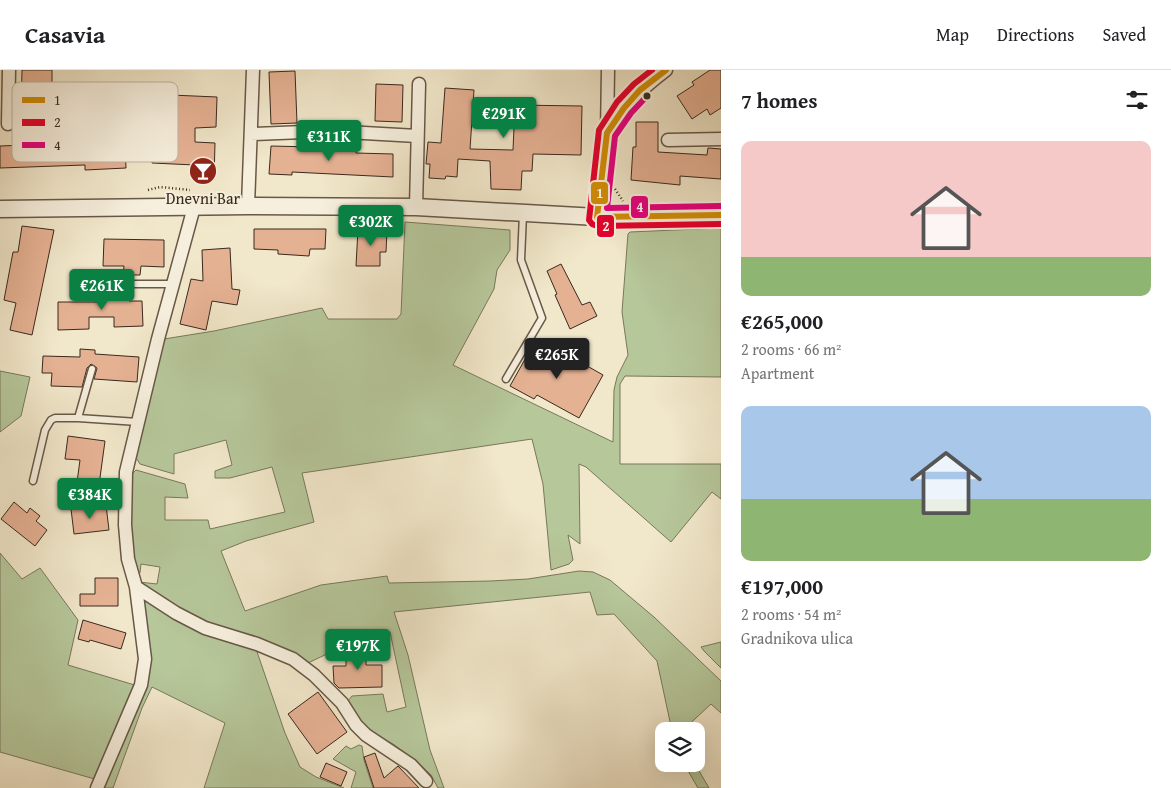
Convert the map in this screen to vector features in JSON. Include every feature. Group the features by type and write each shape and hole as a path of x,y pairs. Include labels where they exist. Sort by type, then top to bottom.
{"street":[{"path":"8,124 9,70"},
{"path":"248,206 253,70"},
{"path":"597,217 607,134 608,70"},
{"path":"607,134 624,108 640,90 666,70"},
{"path":"416,207 419,84"},
{"path":"251,134 329,131 417,136"},
{"path":"668,140 721,139"},
{"path":"0,209 248,206 416,207 597,217 721,215"},
{"path":"97,788 141,686 145,659 136,587 128,559 124,492 126,472 194,207"},
{"path":"136,587 176,613 205,628 257,644 293,660 314,674 342,703 356,725 366,735 411,765 426,781"}],"lane":[{"path":"506,379 542,318 521,260 523,213"},
{"path":"89,284 173,284"},
{"path":"78,418 92,369"},
{"path":"33,481 47,425 56,418 138,422"}],"green space":[{"path":"405,222 510,230 510,250 497,270 494,289 453,365 613,442 614,390 617,377 628,355 622,312 628,234 630,232 721,228 721,377 625,376 620,384 620,464 721,464 721,499 712,492 671,542 586,467 579,464 580,544 568,535 573,560 569,564 551,570 543,484 532,439 302,473 314,522 246,541 221,551 245,611 321,585 387,576 389,583 528,579 579,571 593,572 610,580 654,617 721,681 721,713 711,704 692,722 670,722 657,661 614,614 597,615 590,592 394,612 408,655 430,750 444,788 438,788 431,775 415,760 393,744 366,729 348,701 352,696 383,694 387,712 406,707 390,632 346,638 345,657 331,658 329,653 308,663 175,610 139,582 157,584 160,567 141,564 140,573 137,573 132,557 129,477 136,470 185,484 188,498 165,497 165,520 208,520 210,529 285,512 272,467 230,478 215,478 215,471 232,465 226,440 174,454 174,474 140,464 135,456 164,339 214,331 322,308 328,319 397,319 401,314"},
{"path":"0,371 30,377 21,416 0,432"},
{"path":"0,553 22,579 40,568 78,620 68,665 138,686 98,780 0,752"},
{"path":"146,600 255,646 285,733 300,767 316,777 344,788 204,788 225,723 152,687 142,708 113,788 100,788 145,686 143,605"},
{"path":"721,642 721,668 701,647"},
{"path":"359,745 362,746 364,760 373,788 351,788 356,772 333,759 346,746 351,749"},
{"path":"689,772 700,772 709,788 698,788"}],"building":[{"path":"22,70 52,70 52,82 22,82"},
{"path":"710,70 721,70 721,108 710,115 707,109 692,119 677,96 694,85 692,82"},
{"path":"295,71 297,123 271,124 269,72"},
{"path":"376,84 403,85 402,122 375,121"},
{"path":"445,88 474,90 470,149 513,150 515,105 582,106 581,155 533,154 532,171 522,171 521,190 491,189 490,161 458,159 457,177 446,176 445,179 429,178 430,164 426,164 428,142 441,143"},
{"path":"178,95 217,97 216,127 195,128 195,142 215,143 214,180 195,180 195,165 152,163 178,162"},
{"path":"636,122 658,122 658,152 707,155 708,148 721,149 721,179 680,176 680,185 631,180 633,147 636,147"},
{"path":"0,146 12,146 12,162 126,162 126,168 85,170 85,165 0,168"},
{"path":"271,146 356,148 356,153 393,154 393,177 292,172 292,175 269,174"},
{"path":"22,226 54,230 32,335 10,330 16,303 4,300 13,252 18,252"},
{"path":"254,229 326,229 325,249 310,249 309,256 278,254 278,250 254,249"},
{"path":"358,229 387,230 386,252 380,252 380,266 356,266"},
{"path":"104,239 164,240 164,267 141,266 140,275 123,275 124,266 103,266"},
{"path":"230,248 232,289 240,290 237,305 212,301 206,330 180,324 191,279 203,281 202,250"},
{"path":"561,264 582,305 590,302 597,316 570,329 547,271"},
{"path":"103,289 129,289 129,301 142,301 143,326 114,327 114,317 89,317 89,329 58,330 58,302 103,302"},
{"path":"533,345 557,358 561,351 603,375 579,418 537,395 534,399 510,386"},
{"path":"80,349 95,350 95,354 139,357 137,382 94,379 97,368 91,364 87,368 82,387 51,386 52,373 42,373 43,356 80,357"},
{"path":"68,436 105,441 99,485 77,482 80,460 65,459"},
{"path":"14,502 27,513 30,508 40,516 36,521 47,530 35,546 1,519"},
{"path":"106,505 109,530 74,534 71,509"},
{"path":"95,578 118,578 118,606 80,606 80,594 95,594"},
{"path":"83,620 126,633 121,649 90,640 89,642 78,639"},
{"path":"346,648 366,648 366,665 382,665 382,687 339,688 334,683 333,666 346,666"},
{"path":"318,692 347,732 317,754 288,714"},
{"path":"375,753 384,778 398,766 419,788 374,788 364,757"},
{"path":"326,763 347,772 341,786 320,777"}],"transit line":[{"name":"2","path":"652,70 634,84 617,102 599,130 589,220 597,226 721,224"},
{"name":"1","path":"666,70 640,90 624,108 607,133 597,217 721,215"},
{"name":"4","path":"647,96 631,113 615,136 607,208 721,206"}],"place":[{"name":"Dnevni Bar","path":"203,171"}]}
